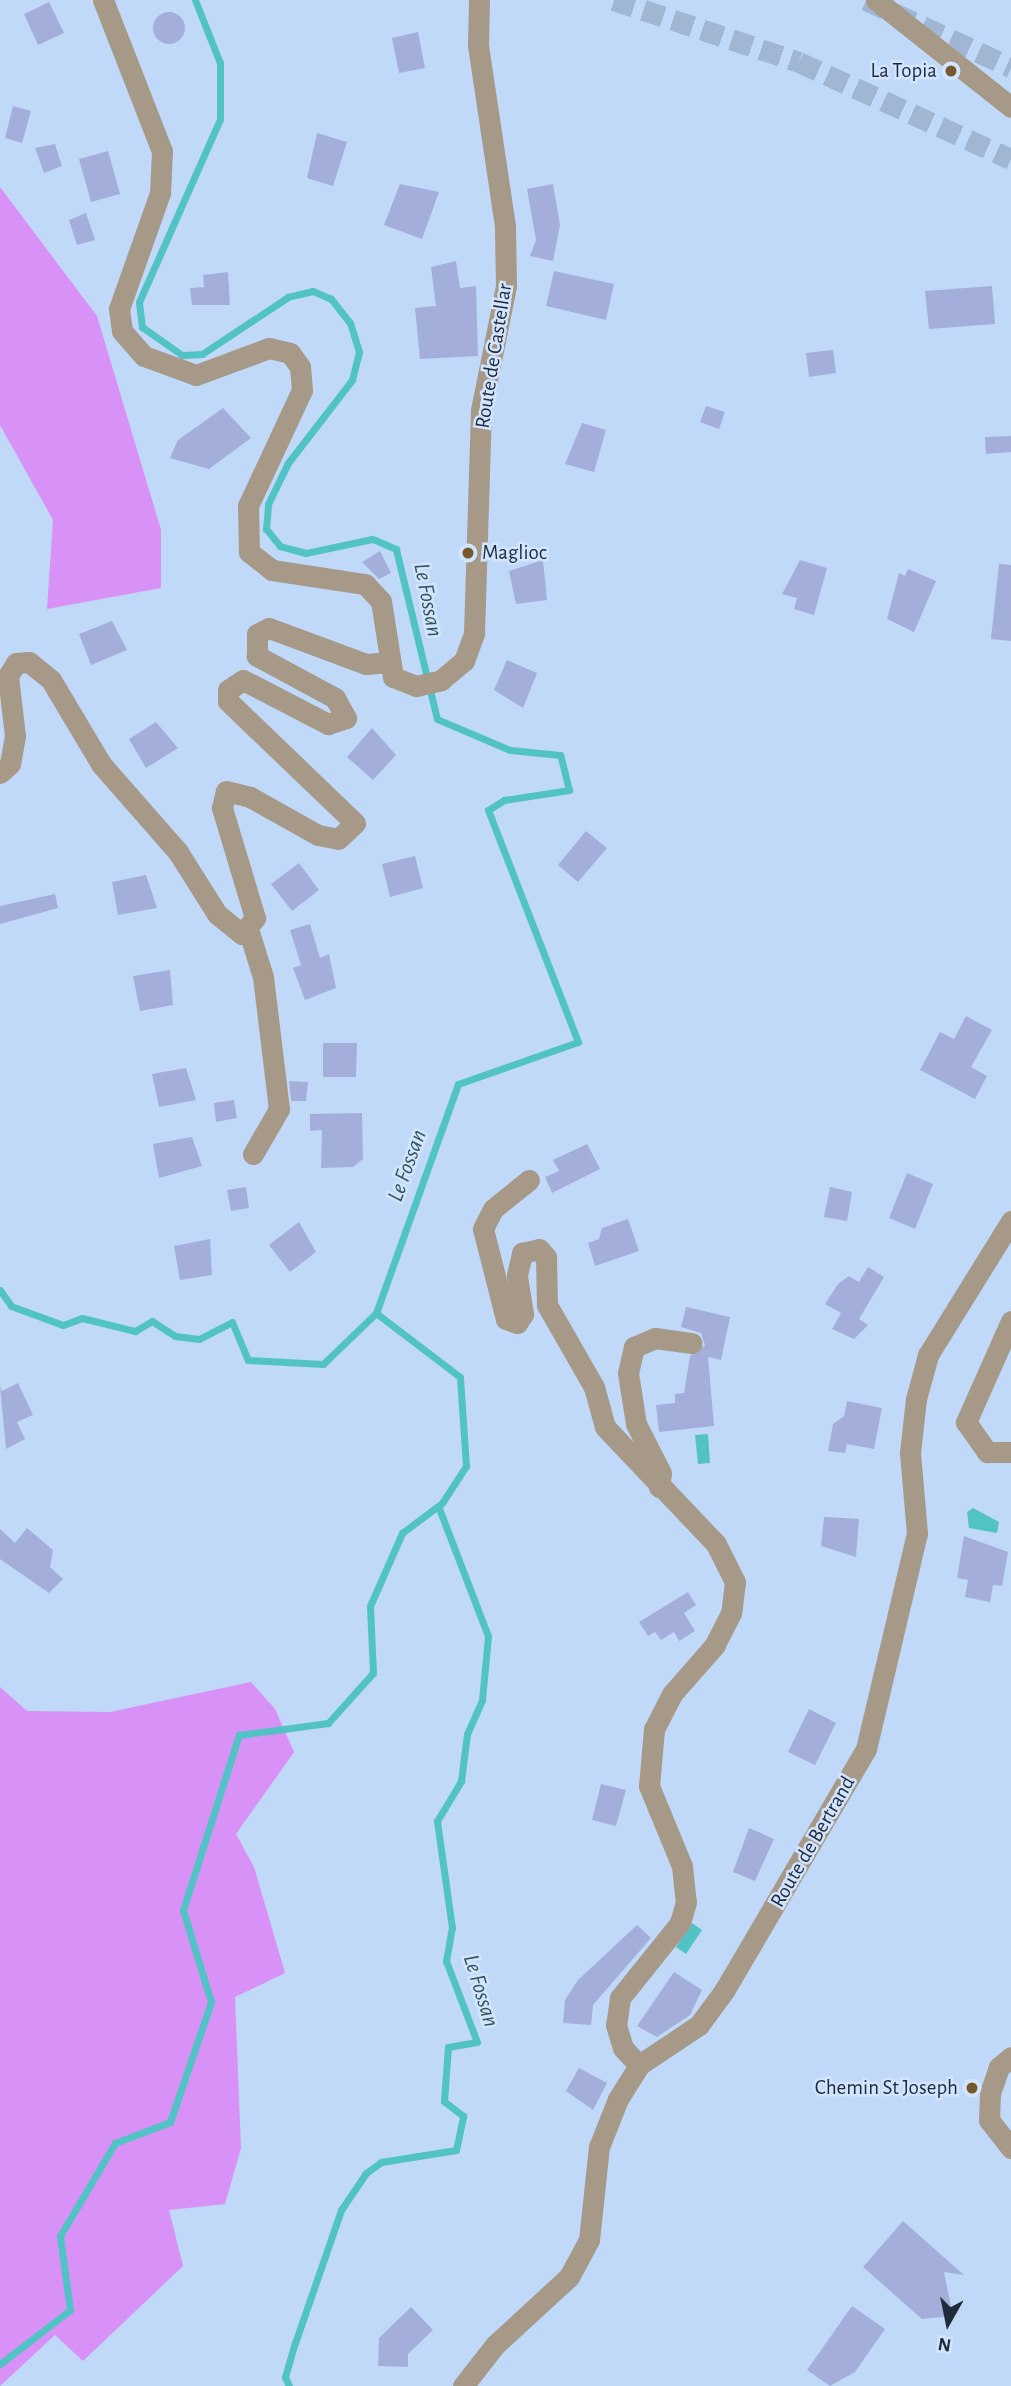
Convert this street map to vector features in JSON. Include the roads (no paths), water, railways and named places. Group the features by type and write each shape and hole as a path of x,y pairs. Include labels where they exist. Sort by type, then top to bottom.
{"street":[{"path":"103,0 162,151 160,193 119,309 122,331 144,356 196,375 269,348 290,353 300,367 302,390 248,506 249,552 272,570 365,584 381,601 387,662 366,664 270,628 257,634 257,656 344,706 346,718 337,725 243,680 228,690 228,701 355,822 338,839 318,835 250,797 226,791 222,808 254,904 249,932 263,977 279,1109 253,1154"},
{"name":"Route de Castellar","path":"387,662 393,677 416,686 441,680 464,661 474,633 481,410 508,264 478,45 479,0"},
{"path":"876,0 1011,107"},
{"path":"0,774 10,764 15,736 8,676 16,663 29,662 51,680 100,764 178,852 217,914 235,931 249,932"},
{"path":"528,1180 493,1209 482,1229 486,1261 506,1319 517,1323 523,1314 517,1275 522,1253 539,1249 556,1326 594,1387 605,1427 659,1487 716,1544 735,1582 731,1613 715,1645 672,1693 654,1729 649,1786 681,1866 686,1902 680,1923 620,1998 616,2025 623,2048 639,2065"},
{"name":"Route de Bertrand","path":"463,2386 495,2345 569,2277 589,2240 599,2147 639,2065 705,2017 866,1749 917,1534 909,1453 919,1388 928,1355 964,1288 1011,1221"},
{"path":"1011,1321 965,1422 987,1452 1011,1452"},
{"path":"659,1487 661,1473 636,1424 628,1373 635,1347 655,1338 692,1343"},
{"path":"1011,2057 999,2067 990,2093 989,2120 1011,2148"}],"waterway":[{"name":"Le Fossan","path":"0,1290 11,1306 63,1325 82,1318 135,1331 152,1321 175,1336 199,1339 232,1322 248,1360 323,1364 376,1313 458,1084 578,1042 488,810 504,800 569,790 560,755 510,750 437,719 396,549 372,539 306,553 280,546 266,529 268,504 288,463 352,380 359,352 350,323 331,299 313,291 288,297 202,354 182,355 142,327 139,302 220,119 220,63 195,0"},
{"path":"0,2364 70,2310 60,2236 115,2143 170,2122 211,2002 183,1910 239,1735 328,1723 373,1673 370,1606 402,1533 442,1503 466,1466 460,1377 376,1313"},
{"name":"Le Fossan","path":"289,2386 285,2377 295,2343 341,2210 366,2173 381,2162 456,2150 463,2116 444,2101 448,2047 477,2042 446,1961 452,1928 437,1821 461,1781 467,1734 482,1700 488,1636 438,1506"}],"tunnel":[{"path":"614,0 799,62 1011,159"},
{"path":"866,0 1011,67"}],"place":[{"name":"La Topia","path":"951,71"},
{"name":"Maglioc","path":"468,553"},
{"name":"Chemin St Joseph","path":"972,2088"}]}
